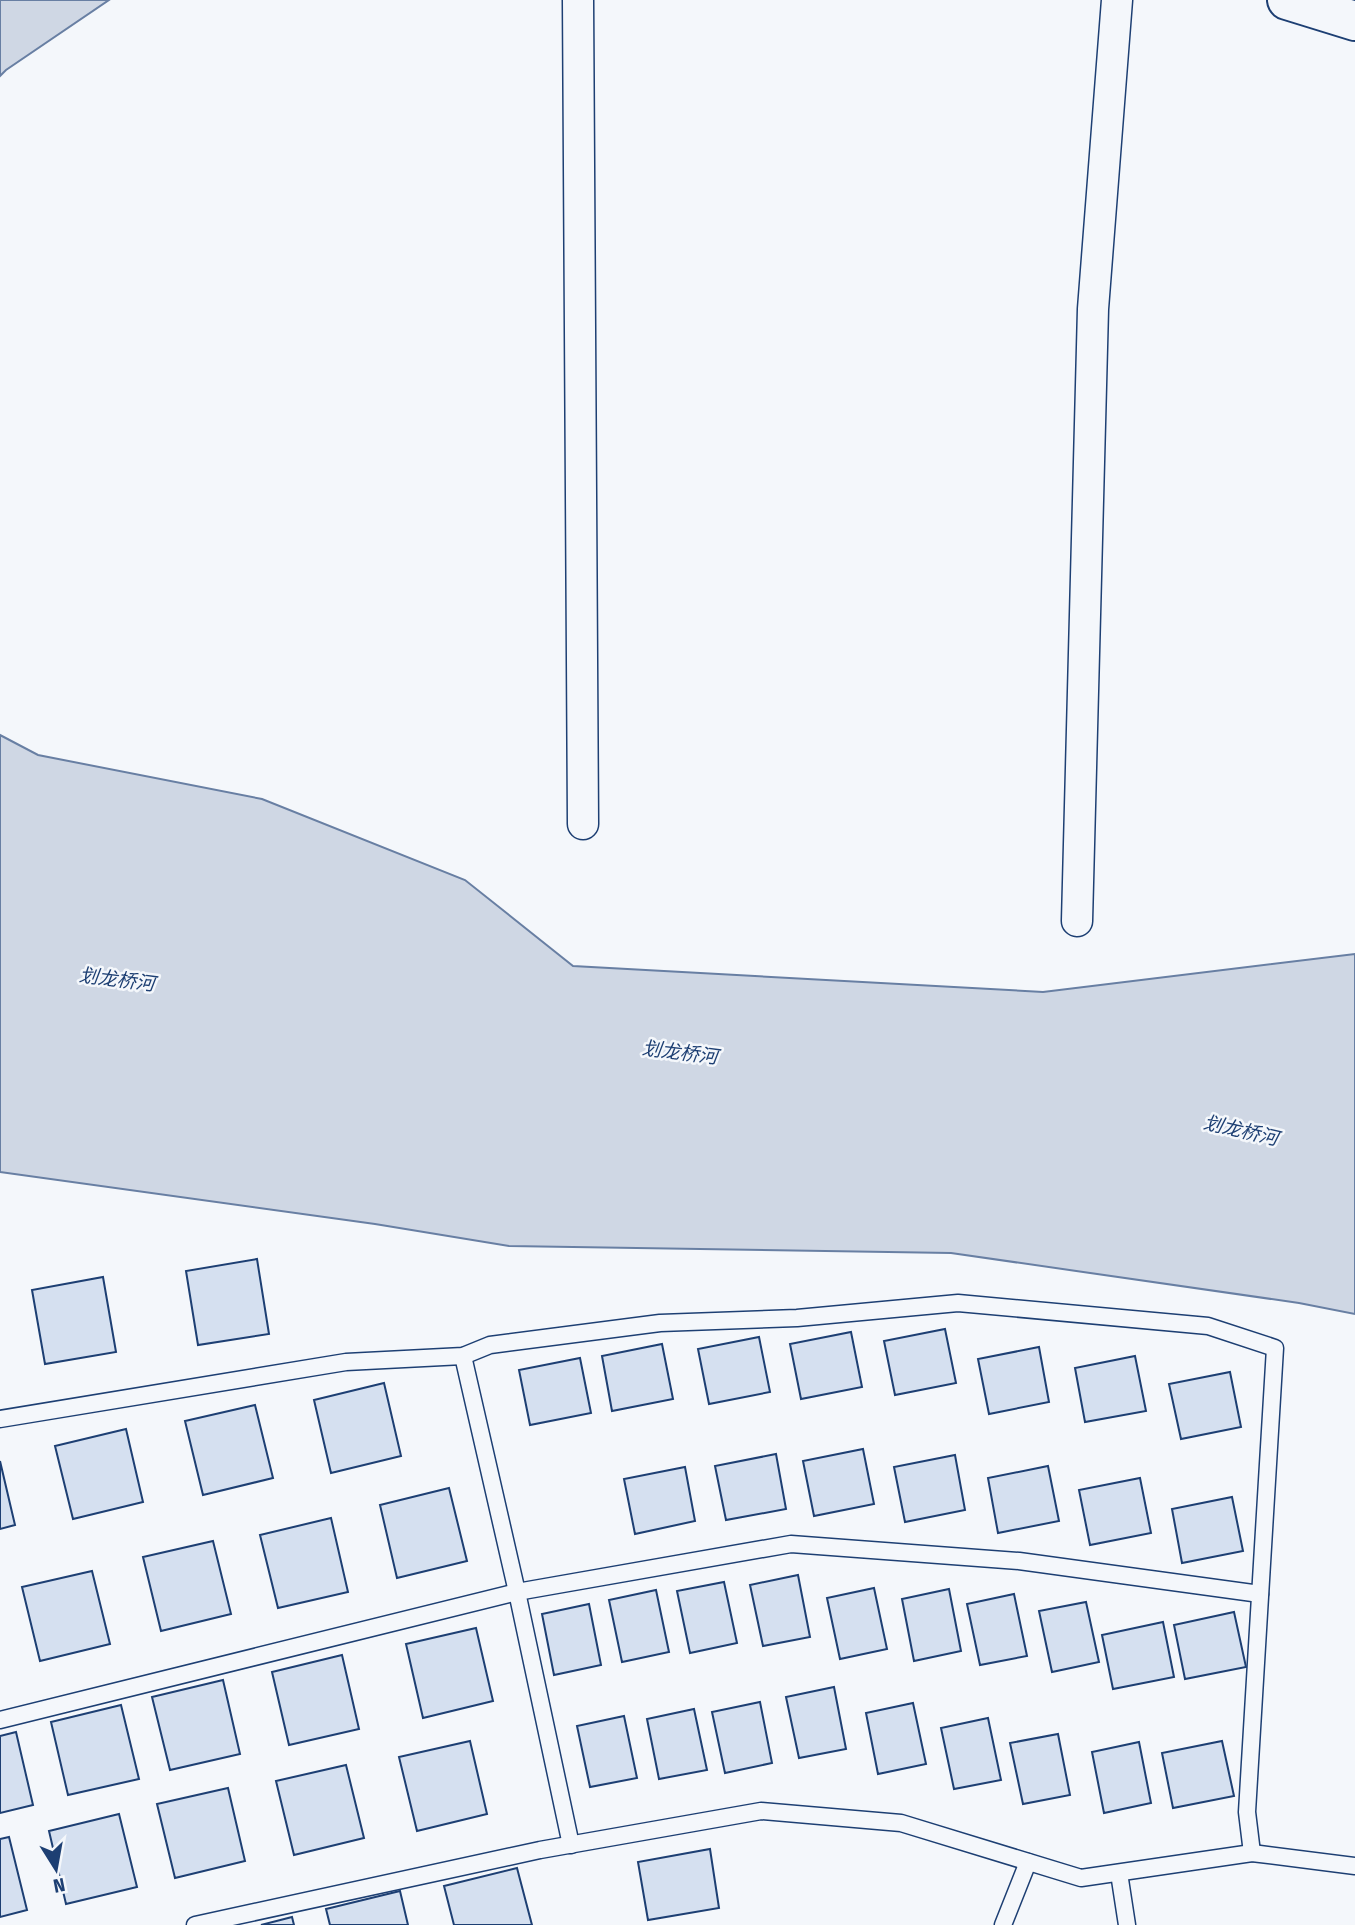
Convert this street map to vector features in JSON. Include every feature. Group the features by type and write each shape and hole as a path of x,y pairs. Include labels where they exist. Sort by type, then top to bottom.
{"highway":[{"path":"1287,0 1353,17"}],"street":[{"path":"578,0 583,824"},
{"path":"1077,921 1093,309 1117,0"}],"lane":[{"path":"0,1419 346,1362 463,1356 490,1345 660,1322 797,1318 958,1303 1208,1326 1275,1348 1247,1812 1252,1853"},
{"path":"463,1356 571,1845"},
{"path":"0,1720 517,1592 791,1544 1019,1561 1261,1594"},
{"path":"195,1925 571,1845 761,1811 901,1823 1081,1878 1252,1853 1355,1866"},
{"path":"1003,1925 1028,1862"},
{"path":"1119,1873 1128,1925"}],"water":[{"path":"0,0 109,0 0,76"},
{"name":"划龙桥河","path":"0,735 38,755 262,799 465,880 573,966 1043,992 1355,954 1355,1314 1299,1303 951,1253 509,1246 375,1224 0,1172"}],"building":[{"path":"257,1259 269,1334 198,1345 186,1271"},
{"path":"103,1277 116,1352 45,1364 32,1290"},
{"path":"945,1329 956,1383 895,1395 884,1341"},
{"path":"851,1332 862,1387 801,1399 790,1344"},
{"path":"759,1337 770,1392 709,1404 698,1349"},
{"path":"662,1344 673,1399 612,1411 602,1356"},
{"path":"1039,1347 1049,1402 989,1414 978,1359"},
{"path":"1135,1356 1146,1411 1085,1422 1075,1368"},
{"path":"580,1358 591,1413 530,1425 519,1370"},
{"path":"1230,1372 1241,1427 1181,1439 1169,1384"},
{"path":"384,1383 401,1456 331,1473 314,1400"},
{"path":"255,1405 273,1478 203,1495 185,1421"},
{"path":"126,1429 143,1502 73,1519 55,1446"},
{"path":"863,1449 874,1504 814,1516 803,1461"},
{"path":"776,1454 786,1509 726,1520 715,1466"},
{"path":"955,1455 965,1510 905,1522 894,1467"},
{"path":"0,1461 15,1525 0,1529"},
{"path":"1048,1466 1059,1521 998,1533 988,1478"},
{"path":"685,1467 695,1521 635,1534 624,1479"},
{"path":"1140,1478 1151,1533 1090,1545 1079,1490"},
{"path":"449,1488 467,1561 397,1578 380,1505"},
{"path":"1232,1497 1243,1551 1182,1563 1172,1509"},
{"path":"331,1518 348,1592 278,1608 260,1535"},
{"path":"213,1541 231,1614 161,1631 143,1557"},
{"path":"92,1571 110,1644 40,1661 22,1587"},
{"path":"798,1575 810,1637 763,1646 750,1585"},
{"path":"724,1582 737,1643 690,1653 677,1591"},
{"path":"874,1588 887,1649 840,1659 827,1598"},
{"path":"949,1589 961,1651 914,1661 902,1599"},
{"path":"656,1590 669,1652 622,1662 609,1600"},
{"path":"1014,1594 1027,1656 980,1665 967,1604"},
{"path":"1086,1602 1099,1662 1052,1672 1039,1611"},
{"path":"589,1604 601,1665 554,1675 542,1614"},
{"path":"1234,1612 1246,1667 1185,1679 1174,1625"},
{"path":"1163,1622 1174,1677 1113,1689 1102,1635"},
{"path":"476,1628 493,1701 423,1718 406,1644"},
{"path":"342,1655 359,1729 289,1745 272,1672"},
{"path":"223,1680 240,1754 170,1770 152,1697"},
{"path":"834,1687 846,1749 799,1758 786,1697"},
{"path":"760,1702 772,1763 725,1773 712,1712"},
{"path":"913,1703 926,1764 878,1774 866,1713"},
{"path":"121,1705 139,1779 68,1795 51,1722"},
{"path":"694,1709 707,1770 659,1779 647,1719"},
{"path":"624,1716 637,1778 590,1787 577,1726"},
{"path":"988,1718 1001,1780 954,1789 941,1728"},
{"path":"16,1732 33,1805 0,1813 0,1736"},
{"path":"1058,1734 1070,1795 1023,1804 1010,1743"},
{"path":"470,1741 487,1814 417,1831 399,1757"},
{"path":"1222,1741 1234,1796 1173,1808 1162,1753"},
{"path":"1139,1742 1151,1803 1104,1813 1092,1752"},
{"path":"346,1765 364,1838 294,1855 276,1781"},
{"path":"228,1788 245,1861 175,1878 157,1804"},
{"path":"119,1814 137,1887 66,1904 49,1831"},
{"path":"9,1837 27,1910 0,1917 0,1839"},
{"path":"710,1849 719,1908 648,1920 638,1862"},
{"path":"517,1868 532,1925 454,1925 444,1886"},
{"path":"400,1891 408,1925 330,1925 326,1909"},
{"path":"292,1917 294,1925 261,1925"}]}
